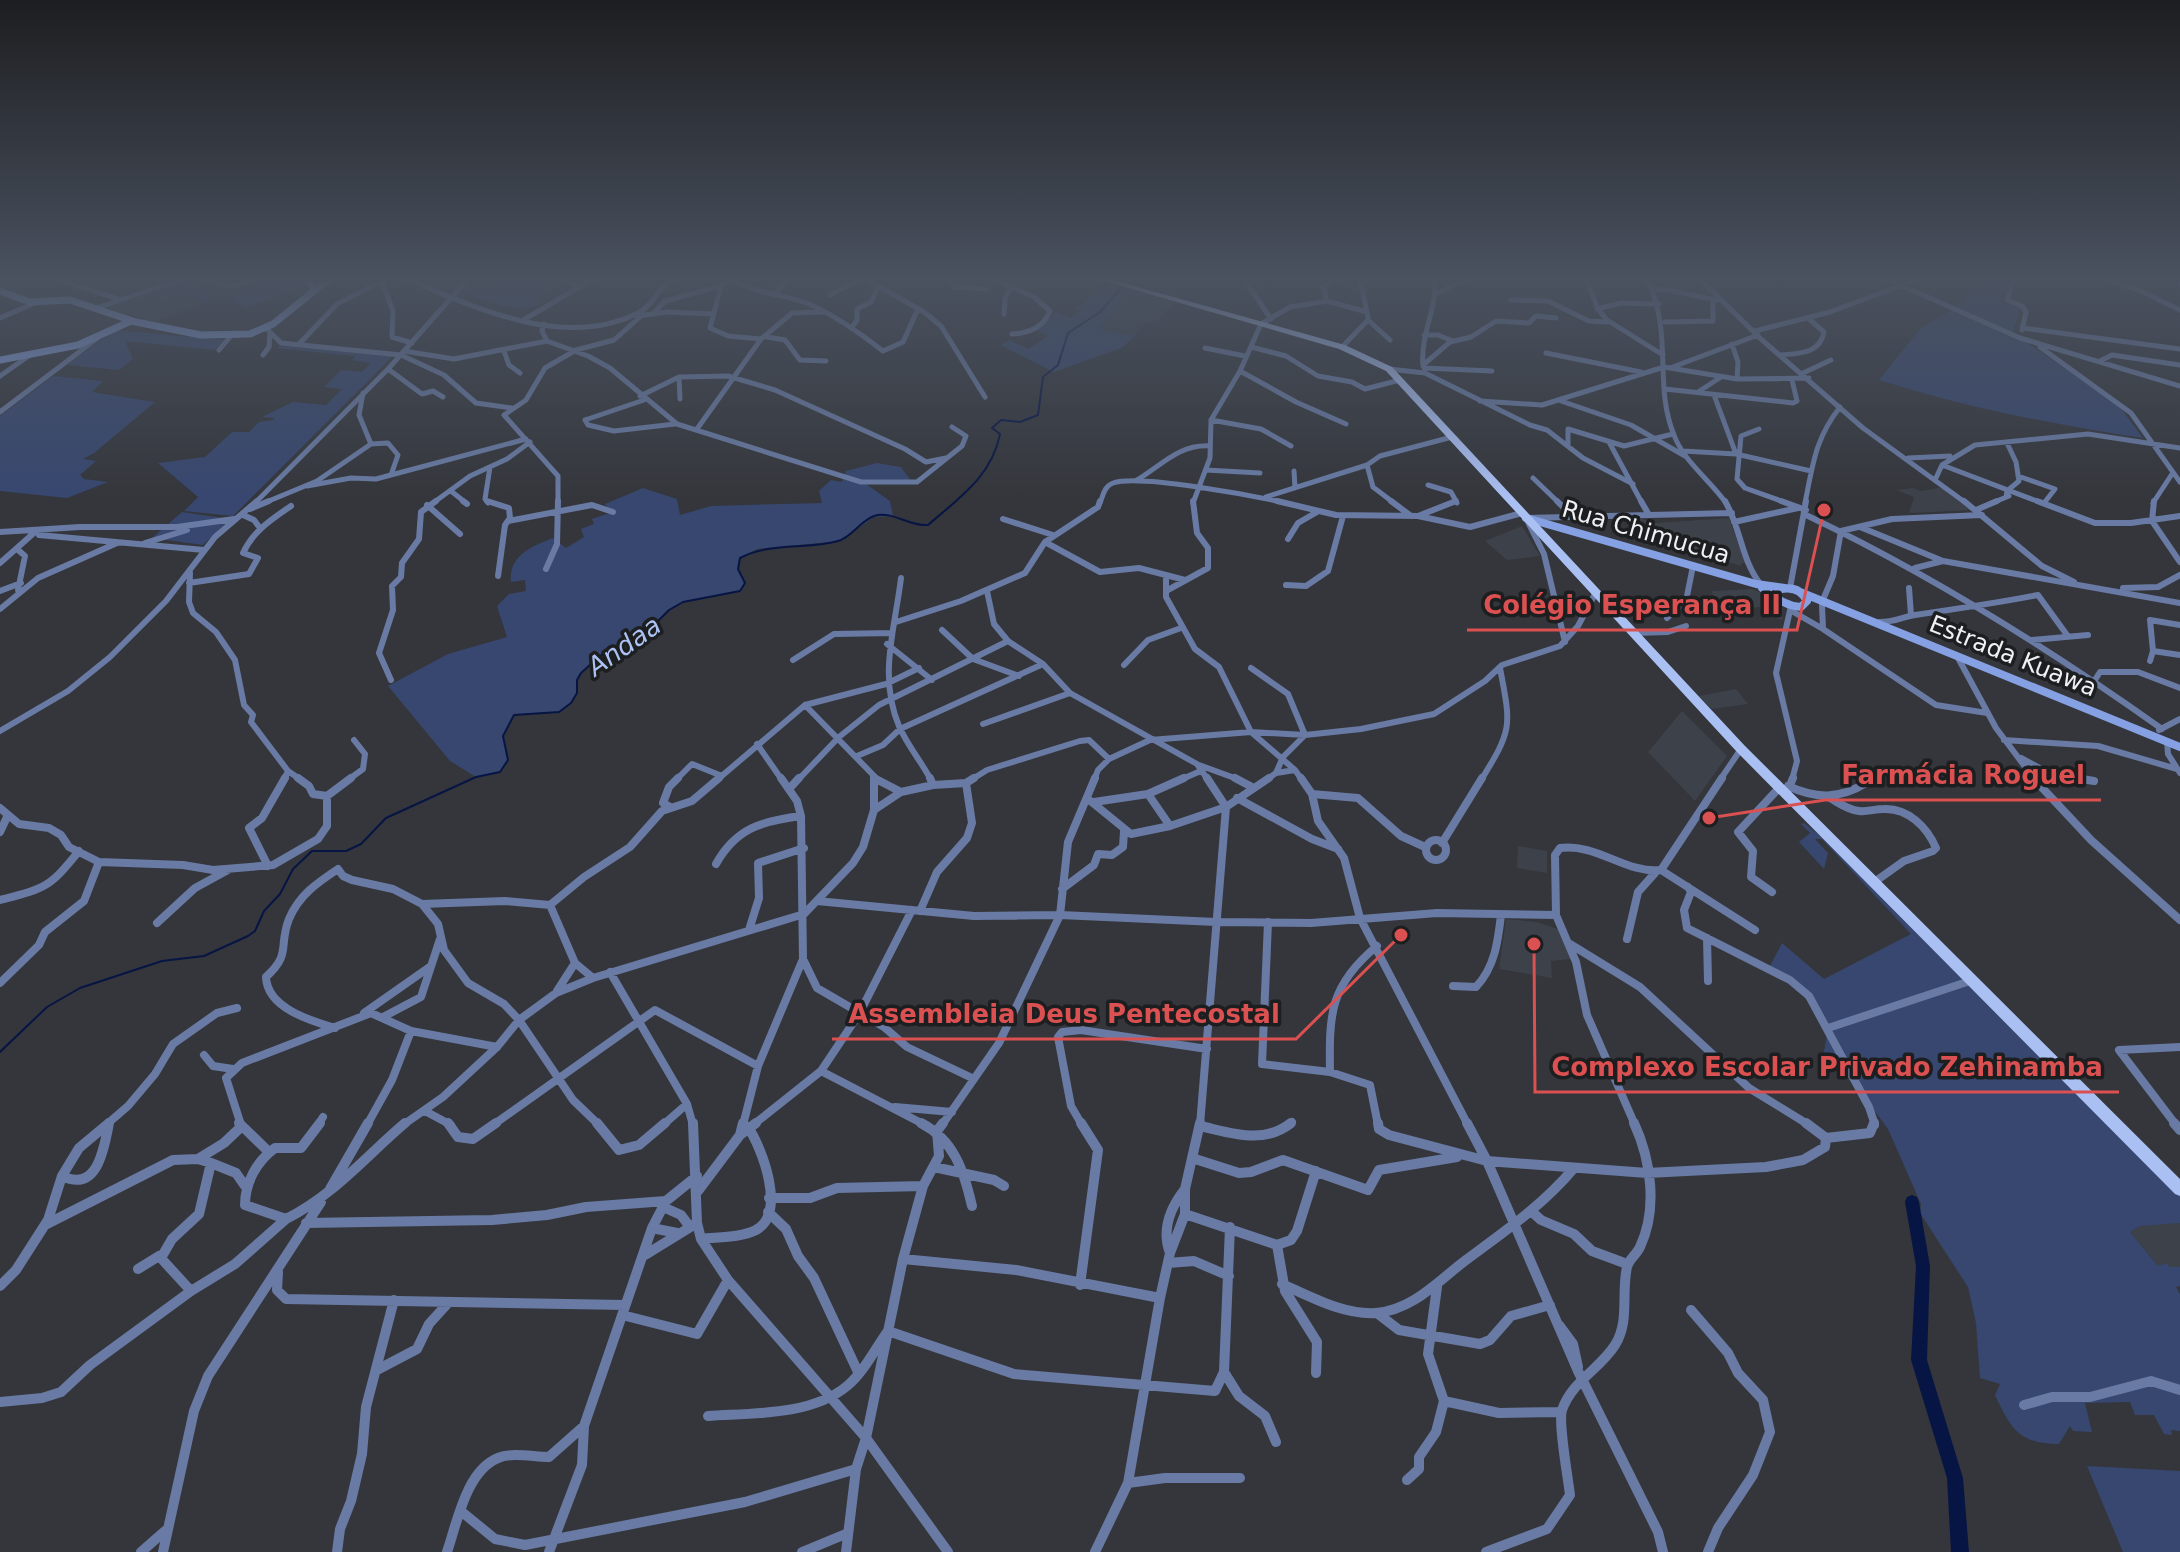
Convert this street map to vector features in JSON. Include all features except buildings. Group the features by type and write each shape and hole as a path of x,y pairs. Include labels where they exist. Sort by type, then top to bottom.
{"main road":[{"path":"1351,351 1389,369 1400,380 1741,749 2180,1189"}],"street":[{"path":"0,360 47,351"},
{"path":"0,412 80,351"},
{"path":"263,355 266,351"},
{"path":"384,351 454,359 501,351"},
{"path":"504,351 509,365 520,373"},
{"path":"546,569 554,555 559,512 558,476 505,417 512,408 526,400 545,368 574,351"},
{"path":"579,351 611,369 642,398 677,424"},
{"path":"697,429 754,351"},
{"path":"794,351 800,360 826,361"},
{"path":"961,351 985,397"},
{"path":"1222,351 1245,356"},
{"path":"1166,591 1208,568 1208,548 1197,533 1193,509 1196,489 1206,470 1211,420 1248,351"},
{"path":"1268,351 1286,356 1318,376 1352,382 1369,390 1400,380"},
{"path":"1421,351 1424,369 1480,401 1547,430 1583,458 1633,484"},
{"path":"1424,369 1442,351"},
{"path":"1657,351 1663,355"},
{"path":"1663,351 1667,368 1665,389 1673,434 1732,513 1747,571 1758,585"},
{"path":"1480,401 1526,406 1560,401 1712,351"},
{"path":"1734,351 1738,362 1737,379"},
{"path":"1777,351 1863,428 1908,458 2031,558 2074,582"},
{"path":"1781,355 1811,351"},
{"path":"2046,351 2121,403 2180,482"},
{"path":"2068,351 2180,386"},
{"path":"0,731 93,673 166,601 215,537 244,514 402,353"},
{"path":"402,353 444,375 476,403 512,408"},
{"path":"1546,353 1589,360 1608,369 1647,373"},
{"path":"0,376 30,355"},
{"path":"2102,360 2112,355 2180,365"},
{"path":"1803,373 1831,360"},
{"path":"1389,369 1451,367 1492,371"},
{"path":"1667,368 1737,379 1809,378"},
{"path":"388,369 422,394 433,391 443,397"},
{"path":"1240,371 1296,402 1346,424"},
{"path":"1696,393 1721,376"},
{"path":"679,377 680,399"},
{"path":"946,458 926,462 905,449 782,393 734,378 679,377 642,398 588,418 585,423 614,431 677,424 866,483 914,484 946,458 966,438 964,433 952,427"},
{"path":"1665,389 1793,403 1797,401 1792,380"},
{"path":"364,392 359,415 371,444"},
{"path":"1714,395 1720,419 1734,439 1738,454"},
{"path":"1560,401 1624,422 1685,454 1738,454 1811,471"},
{"path":"1778,599 1778,590 1788,588 1806,512 1816,445 1825,426 1840,407"},
{"path":"1211,420 1261,429 1291,446"},
{"path":"1568,446 1568,429 1630,446 1673,434"},
{"path":"1759,429 1742,435 1737,475 1745,488 1798,508 1915,568 2032,640 2162,729"},
{"path":"1935,480 1942,465 1952,456 1975,445 2088,434 2180,448"},
{"path":"1264,498 1367,465 1380,456 1452,437"},
{"path":"391,680 381,659 381,635 392,614 392,586 403,575 402,563 419,539 418,518 427,505 528,441"},
{"path":"307,486 391,475 528,441"},
{"path":"1609,442 1649,515"},
{"path":"139,544 244,514 307,486 371,444 388,443 398,455 391,475"},
{"path":"1841,531 1892,519 1979,513 2019,483 2016,462 2007,443"},
{"path":"1135,481 1158,469 1183,447 1192,444 1210,446"},
{"path":"1908,458 1952,456"},
{"path":"926,462 927,473"},
{"path":"1367,465 1373,487 1414,516"},
{"path":"1942,465 2006,494 2044,503 2095,523 2131,523 2180,516"},
{"path":"490,467 485,499 489,504 508,507 498,576"},
{"path":"1206,470 1260,473"},
{"path":"1294,471 1295,488"},
{"path":"2172,474 2155,499 2150,519 2154,529 2180,562"},
{"path":"2018,476 2055,489 2044,503"},
{"path":"1533,478 1572,516"},
{"path":"896,622 987,591 1025,573 1045,542 1098,507 1110,484 1135,481 1264,498 1343,516 1414,516 1475,527 1524,515 1732,513"},
{"path":"1414,516 1457,503 1451,492 1428,485"},
{"path":"451,491 467,504"},
{"path":"508,521 599,504 613,512"},
{"path":"427,505 460,534"},
{"path":"189,583 249,574 258,558 243,551 260,528 291,506"},
{"path":"1734,522 1798,508"},
{"path":"1288,539 1298,523 1317,512"},
{"path":"244,514 260,528"},
{"path":"1524,515 1544,554 1565,642"},
{"name":"Rua Chimucua","path":"1524,515 1758,585 1788,588 1824,604"},
{"path":"1286,585 1306,586 1328,571 1343,516"},
{"path":"1003,519 1053,535"},
{"path":"0,563 4,556 34,534 80,527 199,526"},
{"path":"1860,527 1943,561 2180,603"},
{"path":"1823,629 1824,604 1836,576 1836,551 1841,531"},
{"path":"0,532 204,550"},
{"path":"0,591 38,578 119,542"},
{"path":"1045,542 1100,572 1139,568 1185,580"},
{"path":"17,549 25,556 18,592"},
{"path":"1915,568 1943,561"},
{"path":"1667,618 1686,601 1693,566"},
{"path":"190,571 193,613 227,646 235,660 244,705 253,715 251,722 288,771 309,786 313,794 327,796 363,769 365,754 354,740"},
{"path":"1166,575 1166,597 1181,628 1195,649 1219,667 1251,732 1283,757 1312,794 1318,821 1338,849 1350,874 1360,918 1487,1161 1523,1218 1555,1321 1569,1335 1578,1358 1579,1374 1658,1532 1663,1552"},
{"path":"2113,590 2158,587 2180,575"},
{"path":"0,609 38,578"},
{"path":"901,578 896,622 887,644 886,684 900,729 925,764 933,785"},
{"name":"Rua Chimucua","path":"1758,585 1790,608 1824,604"},
{"path":"1909,588 1911,615"},
{"path":"987,591 994,624 1008,641 1043,664 1070,693 1127,722 1150,740 1200,767 1219,775 1238,778 1252,787"},
{"path":"1800,592 1806,597 1804,606"},
{"path":"846,1552 856,1469 866,1438 903,1259 923,1186 939,1156 937,1131 999,1043 1060,915 1068,842 1091,800 1098,770 1109,759 1150,740 1251,732 1305,735 1361,729 1434,714 1500,668 1565,642 1595,594"},
{"path":"1879,622 1897,622 1911,615 1979,607 2040,595 2067,635"},
{"path":"0,619 9,600"},
{"name":"Estrada Kuawa","path":"1824,604 1879,622 2180,747"},
{"path":"1772,892 1751,877 1753,851 1738,832 1797,775 1797,761 1776,673 1790,608 1936,705 1987,713"},
{"path":"2150,661 2153,651 2150,620 2180,625"},
{"path":"1631,633 1668,632 1686,626"},
{"path":"1124,665 1148,640 1181,628"},
{"path":"942,630 973,659 1019,676"},
{"path":"793,660 829,635 856,631 892,633"},
{"path":"2032,640 2088,635"},
{"path":"789,789 839,737 889,699 1008,641"},
{"path":"887,644 932,680"},
{"path":"2153,651 2180,655"},
{"path":"1957,656 1987,713 2015,756 2106,856 2180,920"},
{"path":"857,756 883,745 900,729 1043,664"},
{"path":"422,904 505,901 550,905 584,877 630,847 660,813 692,801 805,705 886,684 919,668"},
{"path":"1251,668 1288,694 1305,735"},
{"path":"1442,843 1505,742 1509,714 1500,668"},
{"path":"1031,671 1051,672"},
{"path":"2093,683 2100,672 2138,672 2164,679 2180,688"},
{"path":"1485,681 1503,688"},
{"path":"983,724 1070,693"},
{"path":"805,705 857,756 874,778 901,792"},
{"path":"2150,733 2180,719"},
{"path":"1268,743 1273,733"},
{"path":"1276,773 1283,757 1305,735"},
{"path":"874,810 901,792 933,785 966,783 987,770 1080,741 1089,740 1109,759"},
{"path":"2004,740 2098,746 2178,771"},
{"path":"2167,741 2168,754 2178,771"},
{"path":"740,1135 758,1066 803,959 804,848 801,816 797,801 757,744"},
{"path":"1627,939 1638,892 1658,871 1741,749"},
{"path":"2015,756 2051,774 2094,781"},
{"path":"670,807 663,803 664,795 692,764 722,776"},
{"path":"1091,800 1148,794 1200,767"},
{"path":"1095,1552 1128,1483 1160,1298 1169,1258 1185,1214 1185,1189 1200,1126 1226,807 1200,767"},
{"path":"1091,800 1124,831 1139,834 1226,807 1276,773 1295,770"},
{"path":"268,866 249,828 262,820 273,796 286,781 288,771"},
{"path":"0,1402 42,1398 61,1392 90,1365 191,1291 235,1264 286,1219 314,1205 348,1178 408,1120 443,1097 497,1047 519,1020 556,993 610,972 804,914 853,863 863,847 874,810 874,778"},
{"path":"697,1192 748,1127 821,1071 859,1014 937,872 967,838 972,823 966,783"},
{"path":"1830,798 1852,793 1866,783"},
{"path":"1784,790 1830,798 1854,811 1888,808 1902,812 1934,841 1936,848 1933,851 1904,861 1873,883"},
{"path":"1148,794 1170,826"},
{"path":"1312,794 1358,798 1401,836 1425,847 1432,858 1442,858 1447,851 1442,843 1431,841 1425,847"},
{"path":"0,808 19,824 49,828 61,835 69,847 99,862 229,870 268,866 314,841 324,833 328,821 327,796"},
{"path":"1237,798 1338,849"},
{"path":"716,864 735,834 769,821 801,816"},
{"path":"0,832 7,817"},
{"path":"1302,832 1318,821"},
{"path":"1062,889 1094,865 1098,854 1112,855 1123,847 1124,831"},
{"path":"1486,1552 1547,1529 1570,1495 1561,1412 1579,1374 1605,1360 1618,1341 1625,1315 1627,1264 1640,1249 1652,1205 1642,1140 1587,1015 1570,944 1556,915 1554,864 1560,848 1580,846 1658,871 1755,930"},
{"path":"749,930 759,898 758,863 804,848"},
{"path":"0,900 36,891 54,882 79,851"},
{"path":"0,983 35,950 45,932 84,901 99,862"},
{"path":"335,1028 300,1018 267,988 266,977 282,962 288,921 299,902 309,888 338,869 343,876 352,880 393,889 422,904 438,924 444,950 468,983 504,1004 519,1020 556,1078 573,1100 605,1130 619,1150 639,1145 687,1104"},
{"path":"157,923 195,888 229,870"},
{"path":"1570,944 1640,987 1749,1088 1826,1138 1870,1133 1875,1126 1869,1107 1817,1006 1790,980 1687,928 1684,910 1691,892 1688,887"},
{"path":"817,901 974,916 1060,915 1216,922 1311,923 1437,913 1556,915"},
{"path":"550,905 575,963 593,978"},
{"path":"1453,986 1476,987 1482,981 1496,946 1501,915"},
{"path":"1268,922 1261,1061 1267,1065 1330,1072 1370,1085 1379,1129 1412,1143 1487,1161 1647,1173 1766,1167 1803,1160 1825,1147 1826,1138"},
{"path":"383,1017 421,997 441,937"},
{"path":"1707,938 1708,981"},
{"path":"1330,1072 1331,1021 1336,988 1357,961 1377,946"},
{"path":"803,959 817,988 884,1027 907,1047 972,1078"},
{"path":"556,993 575,963"},
{"path":"361,1016 431,966"},
{"path":"610,972 687,1104 693,1120 697,1176 693,1225"},
{"path":"1828,1028 1970,981"},
{"path":"0,1286 16,1270 52,1212 62,1176 79,1148 146,1085 173,1044 217,1013 237,1008"},
{"path":"425,1111 444,1118 455,1128 458,1137 473,1139 653,1010 659,1010 758,1066"},
{"path":"269,1152 238,1122 237,1105 226,1078 233,1069 302,1037 371,1013 411,1031 497,1047"},
{"path":"1080,1285 1098,1150 1071,1106 1058,1037 1062,1032 1081,1030 1207,1049"},
{"path":"163,1552 165,1531 194,1411 203,1388 261,1293 328,1193 392,1080 411,1031"},
{"path":"2180,1047 2119,1050 2180,1130"},
{"path":"204,1055 213,1066 233,1069"},
{"path":"821,1071 937,1131 963,1166 972,1206"},
{"path":"443,1097 444,1118"},
{"path":"889,1106 952,1112"},
{"path":"245,1186 269,1152 275,1148 291,1152 301,1149 323,1117"},
{"path":"1200,1126 1254,1138 1285,1130 1292,1122"},
{"path":"62,1176 73,1181 83,1180 94,1173 102,1160 109,1123"},
{"path":"198,1159 224,1143 242,1126"},
{"path":"701,1239 758,1229 768,1212 769,1173 764,1155 748,1127"},
{"path":"1192,1158 1239,1173 1251,1172 1283,1160 1368,1190 1379,1170 1462,1156"},
{"path":"43,1226 160,1165 173,1160 198,1159 236,1173 245,1186 245,1205 286,1219"},
{"path":"345,1162 360,1164"},
{"path":"161,1258 168,1243 199,1214 211,1163"},
{"path":"934,1167 994,1180 1004,1186"},
{"path":"1282,1284 1343,1307 1377,1313 1401,1307 1437,1287 1458,1267 1523,1218 1574,1168"},
{"path":"1185,1214 1277,1245 1291,1240 1297,1231 1316,1171"},
{"path":"549,1552 582,1465 584,1426 652,1228 664,1204 697,1176"},
{"path":"769,1198 810,1198 837,1188 923,1186"},
{"path":"1169,1258 1164,1237 1176,1200 1185,1189"},
{"path":"306,1223 492,1220 547,1215 586,1207 664,1204 693,1225 728,1280 827,1397 866,1438 948,1552"},
{"path":"768,1212 786,1229 798,1256 814,1278 858,1372"},
{"path":"1523,1218 1541,1220 1574,1234 1592,1251 1627,1264"},
{"path":"643,1256 693,1225"},
{"path":"888,1331 1014,1374 1215,1391 1224,1372 1230,1227"},
{"path":"652,1228 677,1233"},
{"path":"1277,1245 1282,1284 1317,1342 1316,1373"},
{"path":"138,1269 155,1256 161,1258 191,1291"},
{"path":"1169,1258 1194,1261 1229,1276"},
{"path":"903,1259 1016,1270 1080,1285 1160,1298"},
{"path":"278,1270 277,1290 286,1299 394,1300 623,1310 697,1334 728,1280"},
{"path":"1407,1480 1419,1469 1419,1457 1436,1432 1444,1401 1428,1354 1437,1287"},
{"path":"261,1293 277,1290"},
{"path":"337,1552 362,1454 366,1407 394,1300"},
{"path":"377,1370 417,1349 429,1324 448,1303"},
{"path":"1377,1313 1399,1330 1480,1344 1490,1340 1511,1316 1550,1305"},
{"path":"1691,1310 1728,1353 1738,1373 1763,1400 1770,1432 1753,1475 1718,1528 1708,1552"},
{"path":"708,1416 770,1411 827,1397 848,1384 888,1331"},
{"path":"1224,1372 1239,1396 1265,1416 1276,1442"},
{"path":"2024,1405 2052,1397 2090,1397 2151,1381 2180,1390"},
{"path":"1444,1401 1499,1413 1561,1412"},
{"path":"447,1552 468,1493 488,1463 503,1457 549,1457 584,1426"},
{"path":"462,1512 510,1547 524,1548 555,1538 800,1490 856,1469"},
{"path":"1128,1483 1165,1478 1240,1478"},
{"path":"141,1552 165,1531"},
{"path":"802,1552 848,1533"}],"shaded area":[{"path":"85,351 130,351 133,359 119,370 67,365"},
{"path":"310,351 393,356 233,516 184,511 198,497 158,463 205,457 232,432 249,432 259,422 274,418 262,417 293,402 326,405 342,389 324,387 341,370 362,372 371,363 352,360 355,356"},
{"path":"1014,351 1111,351 1054,372"},
{"path":"1902,351 2040,351 2116,402 2143,438 2010,414 1879,380"},
{"path":"53,376 103,381 92,392 155,402 83,459 96,461 80,475 84,479 108,482 67,498 0,491 0,416"},
{"path":"877,463 901,467 912,482 866,484 890,501 893,516 874,517 840,541 757,549 740,558 739,569 745,583 740,591 683,602 669,610 646,633 600,656 581,673 577,680 577,693 571,703 559,712 514,715 504,736 508,760 500,772 476,777 450,761 388,686 448,654 507,637 497,606 509,594 526,591 525,580 511,582 517,559 553,538 566,548 584,537 581,529 594,524 592,519 610,513 605,504 643,488 677,499 680,515 711,506 822,503 819,491 831,480 842,482 846,471"},
{"path":"1943,487 1974,510 1909,513 1914,497 1896,490 1913,488 1921,491"},
{"path":"182,512 230,519 203,545 152,538"},
{"path":"1638,518 1656,523 1729,518 1745,563 1741,566 1633,533"},
{"path":"1522,526 1540,556 1507,560 1485,541"},
{"path":"1752,589 1770,596 1766,599 1771,604 1783,607 1782,620 1762,614 1763,606 1717,616 1712,591"},
{"path":"1736,689 1748,704 1712,709 1699,696"},
{"path":"1682,711 1727,756 1695,801 1648,752"},
{"path":"1804,823 1823,838 2180,1195 2180,1223 2140,1226 2130,1232 2158,1266 2167,1263 2169,1267 2180,1267 2180,1286 2176,1287 2180,1294 2180,1431 2171,1430 2172,1435 2164,1434 2154,1415 2135,1415 2130,1402 2085,1403 2092,1432 2073,1431 2070,1426 2059,1444 2035,1441 2018,1433 2007,1418 1995,1395 2000,1384 1980,1378 1976,1323 1968,1287 1920,1213 1921,1204 1888,1129 1849,1070 1823,1058 1828,1028 1800,983 1770,966 1782,943 1824,979 1911,934 1822,839 1815,839 1828,853 1824,869 1799,842 1810,833 1801,824"},
{"path":"1518,846 1547,851 1547,873 1517,868"},
{"path":"1506,919 1537,922 1558,929 1571,959 1551,961 1552,978 1499,969"},
{"path":"2180,1223 2180,1286 2175,1286 2130,1232 2141,1225"},
{"path":"2087,1466 2180,1471 2180,1552 2123,1552"}],"waterway":[{"name":"Andaa","path":"0,1052 47,1007 80,988 162,961 204,956 248,936 255,931 264,911 280,894 293,869 312,851 346,851 361,844 386,818 476,777 500,772 508,760 503,736 514,715 559,712 571,703 577,693 577,680 581,673 600,656 645,634 669,610 683,602 740,591 745,583 738,569 740,558 764,550 838,541 874,516 928,525 973,485 990,462 1000,434 992,428 1001,420 1020,422 1038,415 1043,377 1058,365 1062,351"},
{"path":"1912,1202 1923,1266 1919,1360 1955,1478 1960,1552"}],"place":[{"name":"Colégio Esperança II","path":"1824,510"},
{"name":"Farmácia Roguel","path":"1709,818"},
{"name":"Assembleia Deus Pentecostal","path":"1401,935"},
{"name":"Complexo Escolar Privado Zehinamba","path":"1534,944"}]}
